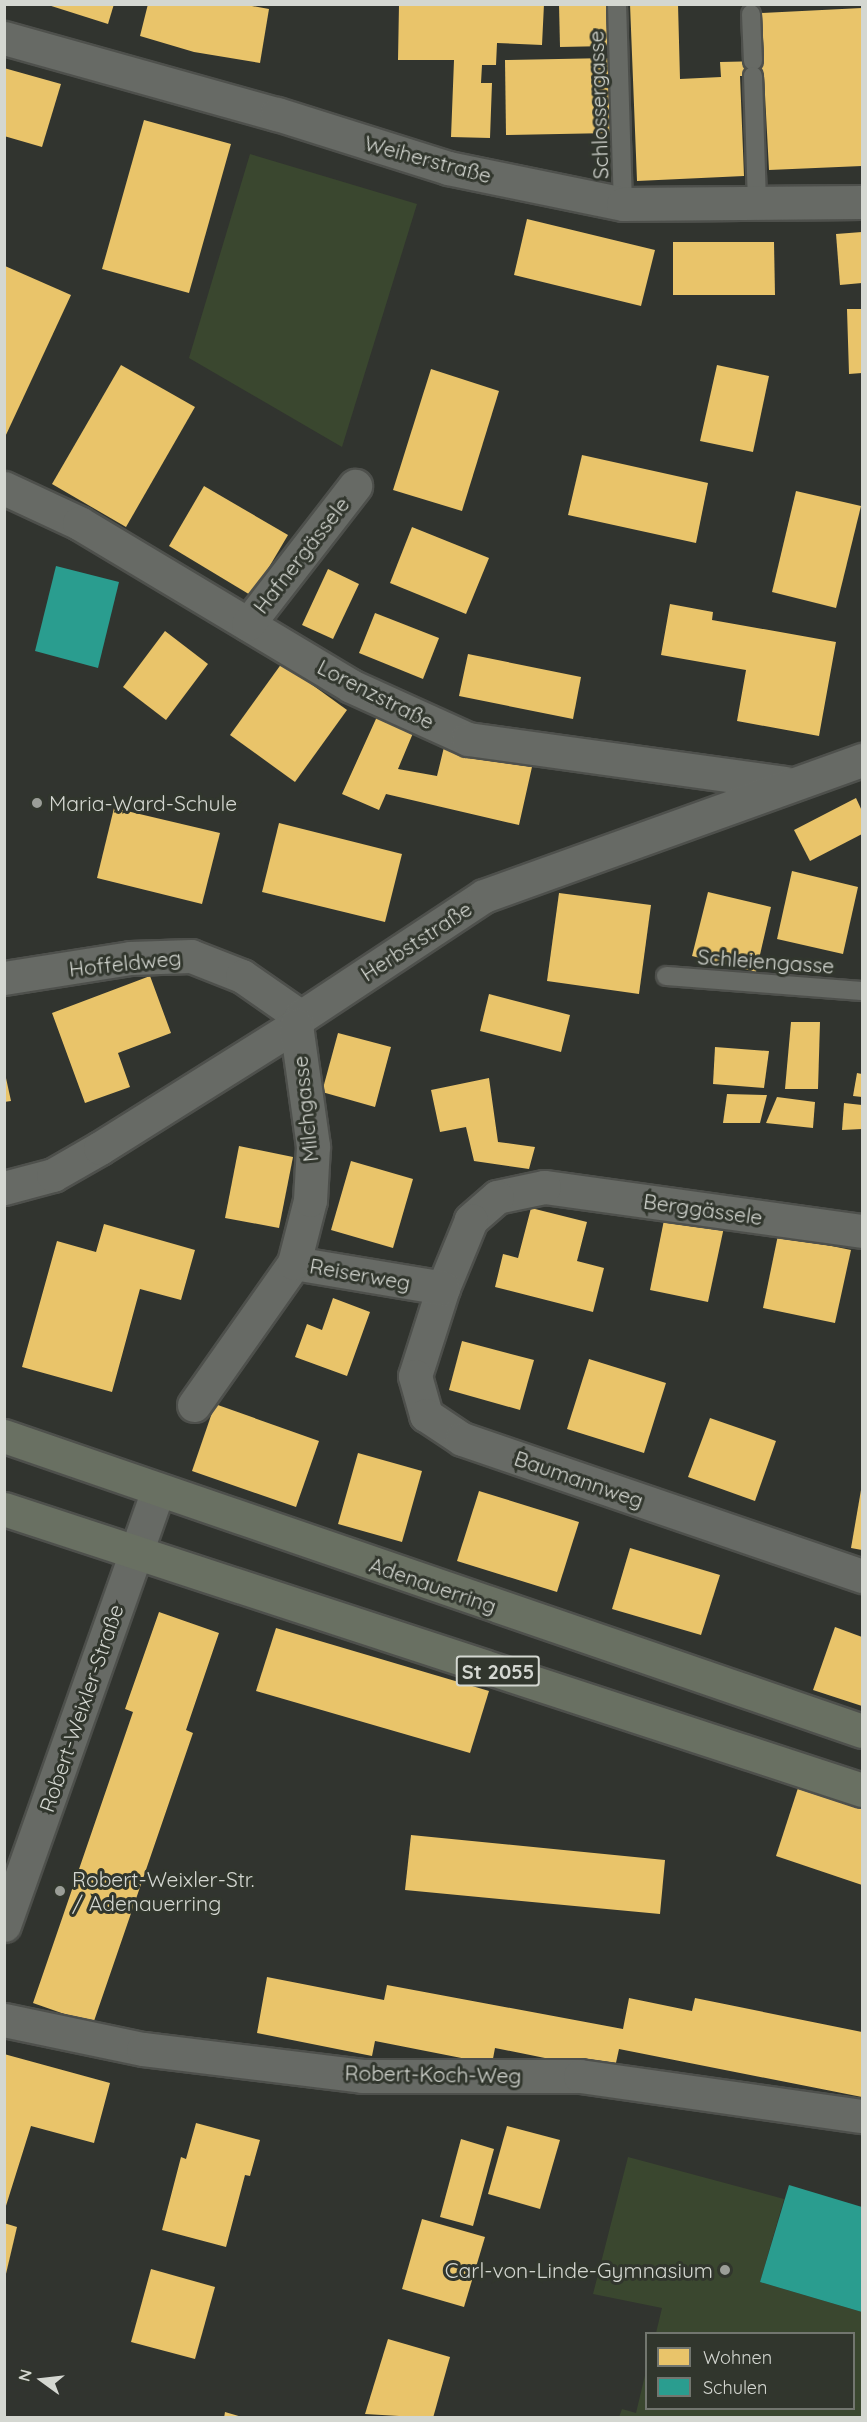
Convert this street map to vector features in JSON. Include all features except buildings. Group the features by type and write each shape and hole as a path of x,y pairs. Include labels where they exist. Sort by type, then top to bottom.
{"main road":[{"name":"Adenauerring","path":"4,1436 862,1731"},
{"name":"St 2055","path":"4,1509 862,1790"}],"street":[{"name":"Weiherstraße","path":"4,38 277,114 448,168 623,204 862,202"},
{"name":"Hafnergässele","path":"248,624 355,486"},
{"name":"Lorenzstraße","path":"4,488 79,524 351,686 468,739 789,784"},
{"name":"Herbststraße","path":"4,1188 53,1175 299,1021 484,896 789,784 862,760"},
{"name":"Hoffeldweg","path":"4,978 130,958 191,956 242,976 299,1021"},
{"name":"Milchgasse","path":"294,1263 310,1200 313,1146 299,1021"},
{"name":"Berggässele","path":"443,1288 471,1220 497,1197 544,1187 862,1232"},
{"name":"Reiserweg","path":"194,1405 294,1263 443,1288"},
{"name":"Baumannweg","path":"443,1288 416,1376 426,1415 462,1439 862,1576"},
{"name":"Robert-Weixler-Straße","path":"4,1925 134,1552 158,1490"},
{"name":"Robert-Koch-Weg","path":"4,2020 143,2049 362,2076 580,2076 862,2116"}],"lane":[{"name":"Schlossergasse","path":"617,4 623,204"},
{"path":"751,15 758,202"},
{"name":"Schleiengasse","path":"666,976 862,991"}],"green space":[{"path":"250,154 417,204 342,447 189,358"},
{"path":"628,2157 784,2199 760,2282 862,2312 862,2417 619,2417 622,2409 636,2413 645,2375 645,2410 855,2410 855,2332 656,2332 662,2308 593,2294"}],"place":[{"name":"Maria-Ward-Schule","path":"37,803"},
{"name":"Robert-Weixler-Str. / Adenauerring","path":"60,1891"},
{"name":"Carl-von-Linde-Gymnasium","path":"725,2270"}]}
